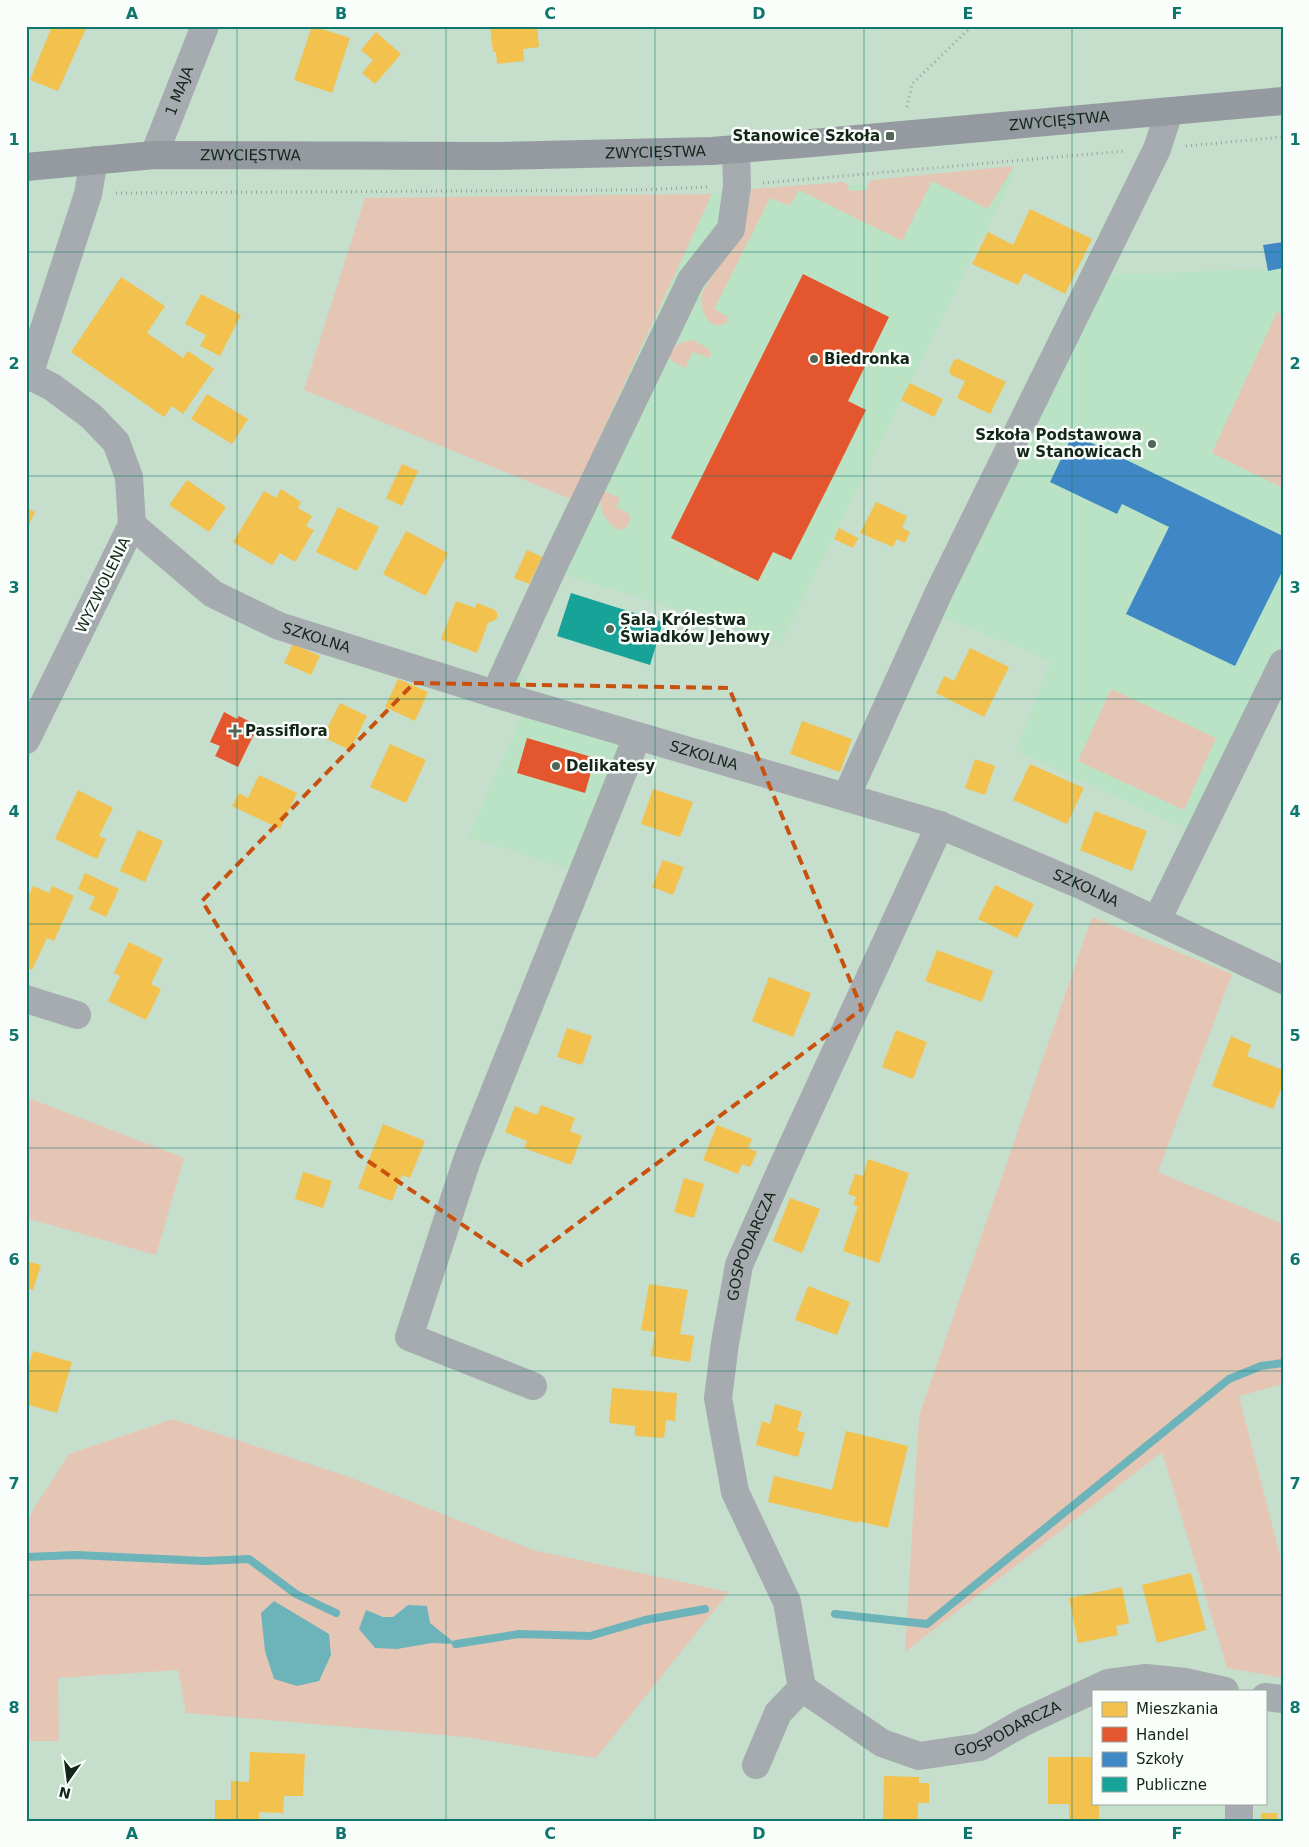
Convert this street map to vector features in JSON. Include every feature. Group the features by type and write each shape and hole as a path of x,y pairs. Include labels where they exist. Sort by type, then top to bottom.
{"main road":[{"name":"ZWYCIĘSTWA","path":"26,167 154,155 494,156 736,149 1283,101"}],"street":[{"name":"1 MAJA","path":"154,155 205,26"},
{"path":"846,797 939,592 1157,148 1170,112"},
{"path":"495,694 554,565 691,280 731,229 737,186 736,149"},
{"path":"28,374 88,194 94,160"},
{"name":"WYZWOLENIA","path":"26,740 35,702 132,526 128,477 116,442 91,416 52,387 28,374"},
{"name":"SZKOLNA","path":"132,526 213,594 279,626 637,737 940,825 1085,887 1283,980"},
{"path":"1157,920 1283,663"},
{"path":"533,1386 409,1336 467,1160 637,737"},
{"name":"GOSPODARCZA","path":"940,825 739,1265 725,1342 718,1398 736,1492 787,1602 802,1688 882,1743 919,1756 980,1747 1024,1722 1092,1690"},
{"path":"26,999 77,1015"},
{"name":"GOSPODARCZA","path":"1093,1690 1108,1683 1146,1678 1185,1682 1220,1690"},
{"path":"756,1765 778,1713 802,1688"},
{"path":"1266,1697 1283,1699"},
{"path":"1239,1804 1239,1821"}],"path":[{"path":"902,135 912,84 972,26"}],"highlighted area":[{"path":"414,683 729,688 862,1009 522,1265 359,1155 202,901"}],"shaded area":[{"path":"1014,166 988,209 932,181 902,241 799,190 791,204 787,205 770,198 714,309 727,316 727,322 715,325 710,322 703,311 701,297 703,291 745,225 751,189 844,182 848,186 849,191 868,190 868,185 872,180"},
{"path":"1016,170 782,642 562,574 518,665 528,688 487,676 712,194 720,192 824,188"},
{"path":"712,194 571,499 304,390 365,198"},
{"name":"Szkoła Podstawowa w Stanowicach","path":"1283,268 1283,639 1191,831 1016,751 1050,661 937,614 1106,275"},
{"path":"1277,312 1283,315 1283,488 1212,453"},
{"path":"693,340 709,349 711,354 709,358 693,352 685,368 672,361 669,357 672,349 685,341"},
{"path":"603,492 620,498 616,507 628,513 631,518 626,528 619,530 606,519 600,503"},
{"path":"1111,689 1216,738 1184,810 1078,761"},
{"path":"523,713 627,742 575,871 468,837"},
{"path":"1092,917 1232,974 1158,1172 1283,1224 1283,1384 1239,1396 1283,1568 1283,1678 1227,1668 1162,1452 905,1652 919,1416"},
{"path":"26,1097 184,1158 156,1255 26,1218"},
{"path":"173,1419 349,1477 533,1550 729,1592 596,1758 465,1737 186,1713 178,1670 58,1678 59,1741 26,1741 26,1521 69,1454"}],"water":[{"path":"274,1601 329,1634 331,1655 319,1681 297,1686 274,1679 265,1651 261,1613"},
{"path":"408,1605 427,1606 430,1623 456,1644 432,1643 397,1649 375,1648 359,1629 366,1610 383,1617 393,1617"}],"building: Mieszkania":[{"path":"52,26 87,26 58,91 30,80"},
{"path":"312,26 350,38 332,93 294,80"},
{"path":"490,26 537,26 539,47 523,49 524,61 497,64 496,52 493,52"},
{"path":"376,32 401,54 375,84 362,73 373,60 361,50"},
{"path":"1030,209 1092,239 1065,294 1024,273 1018,285 972,264 988,232 1013,245"},
{"path":"121,277 165,306 147,333 183,358 188,351 214,369 183,414 172,406 164,417 71,352"},
{"path":"201,294 241,315 220,356 200,346 206,335 185,324"},
{"path":"958,359 1006,382 990,414 957,398 965,381 951,375 949,370 954,360"},
{"path":"910,383 943,399 934,417 901,400"},
{"path":"207,394 248,419 232,444 191,419"},
{"path":"402,464 418,471 402,506 386,498"},
{"path":"187,480 226,507 209,532 169,505"},
{"path":"281,489 301,502 298,508 312,516 306,526 314,530 295,562 280,553 272,565 233,542 264,491 276,498"},
{"path":"876,502 907,516 902,528 910,532 905,543 897,539 893,547 860,533"},
{"path":"338,507 379,527 357,571 316,552"},
{"path":"26,508 35,512 26,531"},
{"path":"839,528 858,538 853,548 834,539"},
{"path":"406,531 448,553 426,596 383,574"},
{"path":"527,550 542,557 529,584 514,578"},
{"path":"456,601 475,608 477,603 497,612 497,618 488,623 477,653 441,639"},
{"path":"293,644 320,656 311,675 284,663"},
{"path":"970,648 1009,667 984,717 936,693 944,676 954,681"},
{"path":"398,679 428,692 415,721 385,707"},
{"path":"340,703 367,716 350,750 323,737"},
{"path":"802,721 852,739 840,772 790,754"},
{"path":"390,744 426,760 406,803 370,787"},
{"path":"975,759 995,766 985,795 965,788"},
{"path":"1030,764 1084,788 1067,824 1013,800"},
{"path":"259,775 297,793 280,829 232,806 239,793 248,798"},
{"path":"653,789 693,802 680,837 641,824"},
{"path":"78,790 113,808 99,836 106,839 97,859 55,839"},
{"path":"1095,811 1147,831 1132,871 1080,850"},
{"path":"138,830 163,841 145,882 120,871"},
{"path":"663,860 684,867 673,895 652,887"},
{"path":"85,873 119,889 106,917 89,909 95,897 78,889"},
{"path":"995,885 1034,904 1017,938 978,919"},
{"path":"33,886 49,893 52,886 74,896 54,941 47,938 32,970 26,967 26,901"},
{"path":"129,942 163,959 151,984 161,989 146,1020 108,1001 120,976 114,973"},
{"path":"937,950 993,971 982,1002 925,981"},
{"path":"769,977 811,993 793,1037 752,1021"},
{"path":"567,1028 592,1036 582,1065 557,1057"},
{"path":"896,1030 927,1042 913,1079 882,1067"},
{"path":"1231,1036 1251,1045 1247,1056 1283,1070 1283,1084 1273,1109 1212,1086"},
{"path":"541,1105 575,1118 570,1131 582,1136 571,1165 524,1148 527,1141 505,1132 515,1106 537,1115"},
{"path":"383,1124 425,1141 410,1178 402,1175 392,1201 358,1188"},
{"path":"717,1125 752,1139 748,1148 757,1152 750,1167 742,1164 738,1174 703,1160"},
{"path":"868,1159 909,1173 879,1263 843,1251 858,1206 853,1205 856,1197 848,1194 855,1174 863,1176"},
{"path":"303,1172 332,1181 323,1208 295,1199"},
{"path":"684,1178 704,1184 694,1218 674,1212"},
{"path":"790,1198 820,1209 802,1253 773,1241"},
{"path":"26,1261 41,1265 33,1290 26,1288"},
{"path":"649,1284 688,1290 680,1334 694,1336 690,1362 651,1356 655,1332 641,1330"},
{"path":"808,1286 850,1302 837,1335 795,1320"},
{"path":"33,1351 72,1362 57,1413 26,1404 26,1374"},
{"path":"612,1388 677,1393 675,1421 666,1420 664,1438 635,1436 635,1426 609,1423"},
{"path":"775,1404 802,1412 797,1430 805,1433 798,1457 756,1445 762,1421 770,1424"},
{"path":"846,1431 908,1446 888,1528 768,1502 774,1476 832,1490"},
{"path":"1191,1573 1206,1630 1157,1643 1142,1585"},
{"path":"1122,1587 1129,1623 1116,1626 1118,1635 1078,1643 1069,1598"},
{"path":"250,1752 305,1754 303,1796 284,1796 283,1813 259,1812 259,1821 215,1821 215,1800 231,1800 231,1781 249,1782"},
{"path":"1048,1757 1092,1757 1092,1804 1099,1804 1099,1821 1069,1821 1069,1804 1048,1804"},
{"path":"884,1776 919,1777 919,1783 929,1783 929,1803 918,1803 918,1821 883,1821"},
{"path":"1261,1813 1277,1813 1277,1821 1261,1821"}],"building: Handel":[{"path":"803,274 889,317 848,401 866,410 834,475 791,560 773,552 758,581 671,538"},
{"path":"224,712 237,719 239,716 258,726 238,767 215,756 220,746 210,742"},
{"name":"Delikatesy","path":"527,738 595,758 585,793 517,773"}],"building: Szkoły":[{"path":"1283,242 1283,268 1268,271 1263,245"},
{"name":"Szkoła Podstawowa w Stanowicach","path":"1073,434 1283,536 1283,570 1235,666 1126,614 1169,527 1122,504 1117,514 1050,482"}],"building: Publiczne":[{"name":"Sala Królestwa Świadków Jehowy","path":"571,593 663,622 650,665 557,636"}],"waterway":[{"path":"835,1614 927,1624 1229,1379 1261,1366 1283,1363"},
{"path":"26,1557 76,1555 205,1561 249,1559 296,1594 336,1613"},
{"path":"456,1644 519,1634 590,1636 645,1620 705,1609"}],"place":[{"name":"Stanowice Szkoła","path":"890,136"},
{"name":"Biedronka","path":"814,359"},
{"name":"Szkoła Podstawowa w Stanowicach","path":"1152,444"},
{"name":"Sala Królestwa Świadków Jehowy","path":"610,629"},
{"name":"Passiflora","path":"235,731"},
{"name":"Delikatesy","path":"556,766"}]}
